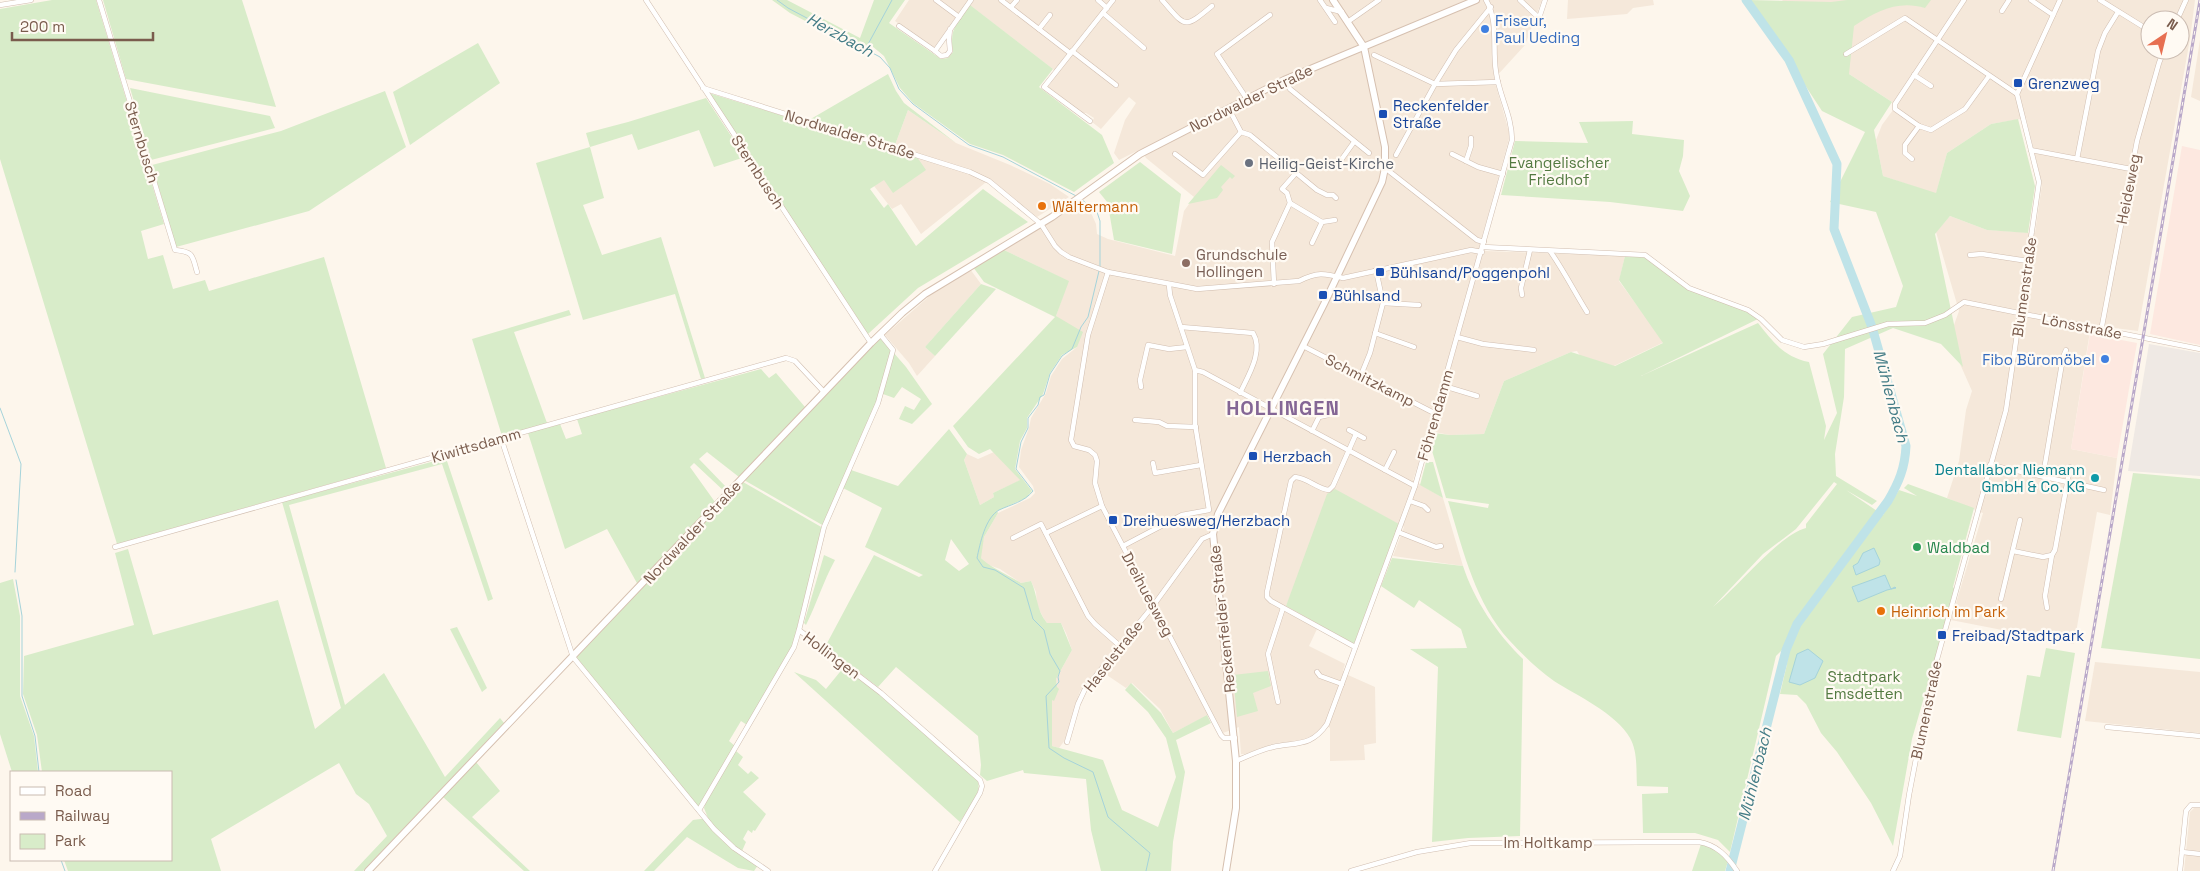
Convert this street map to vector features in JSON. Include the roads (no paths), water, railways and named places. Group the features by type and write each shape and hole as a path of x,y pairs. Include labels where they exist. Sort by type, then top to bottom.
{"main road":[{"name":"Reckenfelder Straße","path":"1226,871 1236,808 1236,761 1213,534 1218,514 1337,276 1382,182 1385,168 1385,146 1364,47 1349,21 1333,0"},
{"name":"Nordwalder Straße","path":"368,871 574,657 871,343 925,294 1041,224 1140,154 1284,80 1476,0"}],"street":[{"path":"0,5 31,0"},
{"name":"Sternbusch","path":"99,0 175,250 188,251 192,254 197,272"},
{"name":"Sternbusch","path":"646,0 871,343"},
{"path":"936,0 959,17"},
{"path":"935,51 971,0"},
{"path":"1001,0 1116,85"},
{"path":"1011,7 1016,0"},
{"path":"1098,0 1107,8"},
{"path":"1090,121 1044,87 1113,0"},
{"path":"1162,0 1179,20 1187,24 1192,23 1212,6"},
{"path":"1320,0 1335,22"},
{"path":"1349,21 1379,0"},
{"name":"Föhrendamm","path":"1236,761 1274,747 1305,743 1321,733 1328,724 1415,486 1512,140 1512,128 1498,82 1494,15 1486,0"},
{"path":"1520,0 1539,18 1545,0"},
{"path":"1964,0 1895,104 1898,112 1919,126 1931,130 1965,109 1989,76"},
{"path":"2002,11 2010,0"},
{"path":"2031,0 2053,15"},
{"path":"1846,54 1905,18 2017,94 2060,0"},
{"path":"2100,0 2140,25"},
{"path":"1396,155 1456,50 1491,7"},
{"path":"1326,8 1342,12"},
{"path":"2077,159 2098,51 2105,33 2118,12"},
{"path":"1102,13 1144,48"},
{"path":"1039,29 1050,15"},
{"path":"1247,99 1217,54 1270,15"},
{"path":"898,26 941,56 947,55 950,51 950,29"},
{"path":"1374,55 1435,84 1498,82"},
{"name":"Heideweg","path":"2102,331 2131,169 2161,60"},
{"path":"1914,75 1931,86"},
{"path":"1284,80 1290,89 1369,153"},
{"name":"Nordwalder Straße","path":"703,88 970,172 989,181 1041,224"},
{"name":"Blumenstraße","path":"1893,871 1900,856 1922,721 2006,410 2039,182 2017,94"},
{"path":"1229,109 1241,132 1250,135 1317,190 1327,195 1333,195 1336,198"},
{"path":"1912,159 1905,153 1905,145 1919,126"},
{"path":"1175,154 1204,175 1241,132"},
{"path":"1466,160 1471,146 1471,138"},
{"path":"1336,167 1354,142"},
{"path":"2031,150 2131,169"},
{"path":"1452,154 1478,167 1503,174"},
{"path":"1385,168 1483,247"},
{"path":"1274,284 1272,242 1290,203 1287,193 1282,189 1296,173"},
{"path":"1290,203 1322,222 1335,220"},
{"path":"1312,243 1322,222"},
{"path":"1041,224 1061,252 1105,271 1169,285 1206,289 1299,281 1310,275 1328,274 1347,277 1483,247 1550,251 1566,274 1587,312"},
{"path":"1522,295 1521,288 1530,250"},
{"name":"Lönsstraße","path":"1550,251 1645,255 1696,292 1755,314 1782,340 1792,345 1812,347 1888,324 1926,323 1945,315 1964,302 2200,349"},
{"path":"1970,255 1982,254 2028,261"},
{"path":"1361,375 1367,362 1382,303 1376,270"},
{"name":"Dreihuesweg","path":"1105,271 1088,335 1071,440 1074,446 1089,450 1095,455 1097,461 1095,483 1102,506 1221,736 1224,738 1235,738"},
{"path":"1122,546 1182,516 1209,510 1196,427 1195,370 1170,295 1169,285"},
{"path":"1382,303 1419,305"},
{"path":"1181,327 1253,333 1256,338 1254,362 1240,392"},
{"path":"1375,333 1414,347"},
{"name":"Hollingen","path":"880,334 893,350 878,404 824,528 799,630 881,693 980,780 982,786 980,793 935,871"},
{"path":"1457,337 1483,344 1534,350"},
{"path":"1142,387 1140,380 1148,345 1169,350 1187,347"},
{"name":"Schmitzkamp","path":"1303,346 1436,414"},
{"path":"2043,476 2063,357 2066,350"},
{"name":"Kiwittsdamm","path":"116,547 786,358 796,361 824,392"},
{"path":"1195,370 1203,372 1415,486"},
{"path":"1444,386 1477,396"},
{"path":"1312,431 1319,417 1316,408"},
{"path":"1319,417 1328,415"},
{"path":"1135,420 1158,422 1167,426 1196,427"},
{"path":"1349,430 1364,438"},
{"path":"1355,647 1271,601 1267,597 1267,592 1291,481 1295,477 1301,477 1323,490 1329,490 1333,486 1356,434"},
{"path":"501,438 574,657 714,829 734,848 768,871"},
{"path":"1385,470 1394,452"},
{"path":"1153,463 1155,473 1201,465"},
{"path":"1990,465 2067,481 2085,488 2104,490"},
{"path":"2047,608 2045,596 2070,467"},
{"path":"1410,500 1424,506 1428,510"},
{"path":"1046,534 1102,506"},
{"path":"2001,599 2020,520"},
{"path":"1013,538 1041,524 1088,616 1120,646"},
{"path":"1398,532 1436,547 1442,546"},
{"name":"Haselstraße","path":"1067,742 1078,704 1085,689 1153,606 1202,539 1213,534"},
{"path":"2013,551 2043,557 2052,555"},
{"path":"1278,702 1268,654 1283,608"},
{"path":"699,810 794,646 799,630"},
{"path":"1317,672 1320,676 1342,684"},
{"path":"2107,727 2200,736"},
{"path":"2180,871 2187,808 2191,805 2200,805"},
{"name":"Im Holtkamp","path":"1351,871 1417,852 1471,843 1699,842 1716,847 1727,856 1737,870"},
{"path":"2182,852 2200,854"}],"water":[{"path":"1874,548 1880,561 1879,565 1856,575 1853,566 1858,563 1863,553"},
{"path":"1885,575 1891,589 1896,588 1858,602 1852,587"},
{"path":"1808,649 1823,661 1815,678 1800,685 1789,682 1797,654"}],"waterway":[{"name":"Herzbach","path":"777,0 788,8 880,57 890,68 899,89 913,104 969,145 1003,157 1078,197"},
{"path":"866,48 892,0"},
{"name":"Mühlenbach","path":"1730,871 1786,650 1797,624 1888,501 1901,475 1906,446 1872,327 1834,229 1837,164 1789,60 1746,0"},
{"name":"Herzbach","path":"1081,199 1097,212 1100,221 1100,267"},
{"name":"Herzbach","path":"1099,271 1088,317 1081,327 1072,349 1062,356 1050,374 1044,395 1040,397 1038,405 1028,418 1028,428 1021,442 1016,469 1033,491 1022,500 994,514 984,532 977,558 983,567 995,570 1024,588 1033,619 1044,630 1050,654 1060,671 1059,682 1046,696 1049,748 1064,758 1093,772 1108,817 1150,853 1146,871"},
{"path":"0,408 21,464 15,572"},
{"path":"16,580 22,616 22,696 35,736 39,771"},
{"path":"61,861 65,871"}],"railway":[{"path":"2053,871 2200,0"}],"place":[{"name":"Friseur, Paul Ueding","path":"1485,29"},
{"name":"Grenzweg","path":"2018,83"},
{"name":"Reckenfelder Straße","path":"1383,114"},
{"name":"Heilig-Geist-Kirche","path":"1249,163"},
{"name":"Wältermann","path":"1042,206"},
{"name":"Grundschule Hollingen","path":"1186,263"},
{"name":"Bühlsand/Poggenpohl","path":"1380,272"},
{"name":"Bühlsand","path":"1323,295"},
{"name":"Fibo Büromöbel","path":"2105,359"},
{"name":"Herzbach","path":"1253,456"},
{"name":"Dentallabor Niemann GmbH & Co. KG","path":"2095,478"},
{"name":"Dreihuesweg/Herzbach","path":"1113,520"},
{"name":"Waldbad","path":"1917,547"},
{"name":"Heinrich im Park","path":"1881,611"},
{"name":"Freibad/Stadtpark","path":"1942,635"}],"district":[{"name":"HOLLINGEN","path":"1283,408"}],"park label":[{"name":"Evangelischer Friedhof","path":"1559,170"},
{"name":"Stadtpark Emsdetten","path":"1864,684"}]}
